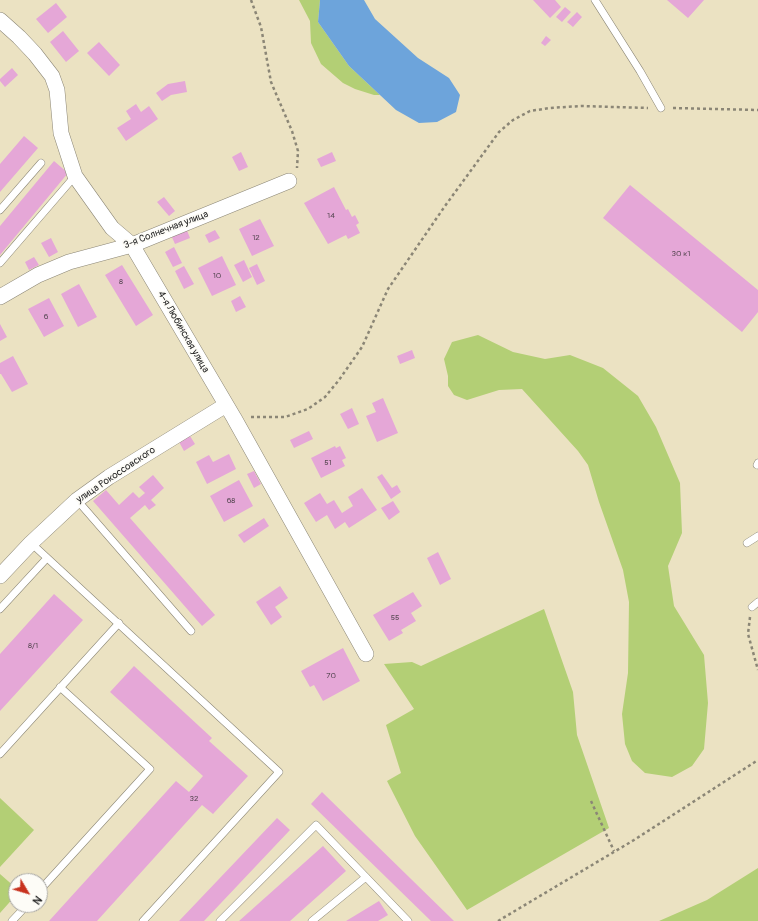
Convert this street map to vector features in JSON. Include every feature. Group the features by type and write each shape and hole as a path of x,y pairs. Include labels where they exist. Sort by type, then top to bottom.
{"street":[{"name":"4-я Любинская улица","path":"0,20 20,36 52,76 57,90 61,134 75,176 112,228 132,245 234,418 366,654"},
{"name":"3-я Солнечная улица","path":"0,297 38,275 69,262 132,245 289,181"},
{"name":"улица Рокоссовского","path":"0,576 31,543 77,500 109,477 226,405"}],"lane":[{"path":"595,0 640,71 661,108"},
{"path":"0,210 40,163"},
{"path":"0,263 75,176"},
{"path":"77,500 191,631"},
{"path":"747,543 758,536"},
{"path":"31,543 279,772 143,921"},
{"path":"0,610 47,558"},
{"path":"0,754 119,623"},
{"path":"48,881 150,769 60,687"},
{"path":"220,921 316,825 408,921"},
{"path":"312,921 366,878"},
{"path":"12,921 20,913"}],"path":[{"path":"251,0 261,27 271,82 292,131 298,151 297,166 289,181"},
{"path":"234,418 285,417 308,409 325,397 362,347 388,290 445,206 499,132 513,120 530,111 581,106 758,110"},
{"path":"755,604 748,634 758,670"},
{"path":"498,921 614,851 758,760"},
{"path":"591,801 614,851"}],"green space":[{"path":"299,0 320,0 318,22 349,66 380,95 374,95 355,89 343,83 321,64 311,43 310,21"},
{"path":"478,335 513,352 545,359 570,355 603,368 638,396 656,427 680,483 682,533 668,566 674,606 704,655 708,703 704,749 692,766 672,777 645,773 632,761 625,744 622,714 628,673 629,602 623,570 599,502 588,465 578,451 522,389 499,390 467,400 454,395 448,386 448,376 444,359 452,342"},
{"path":"544,609 573,692 577,735 609,828 467,910 415,836 387,781 401,773 386,725 414,709 384,664 412,662 421,666"},
{"path":"0,798 34,830 0,867"},
{"path":"758,868 758,921 659,921 707,900"},
{"path":"0,874 8,881 8,904 0,913"}],"water":[{"path":"320,0 364,0 375,19 418,58 449,78 460,95 456,112 437,122 419,123 396,110 349,66 318,22"}],"building":[{"path":"533,0 555,0 561,7 550,18"},
{"path":"667,0 704,0 688,18"},
{"path":"56,3 67,17 48,33 36,19"},
{"path":"565,7 571,12 562,22 556,17"},
{"path":"577,12 582,17 573,27 567,22"},
{"path":"63,31 79,51 66,62 50,42"},
{"path":"546,36 551,40 545,46 541,43"},
{"path":"99,42 120,65 109,76 87,53"},
{"path":"12,68 18,75 5,87 0,79"},
{"path":"185,81 187,92 171,95 162,101 156,93 168,84"},
{"path":"136,104 141,112 149,106 158,119 126,141 117,128 131,119 126,111"},
{"path":"24,136 38,148 0,192 0,164"},
{"path":"241,152 248,167 239,171 232,157"},
{"path":"332,152 336,161 321,167 317,159"},
{"path":"54,161 68,173 0,255 0,226"},
{"path":"630,185 758,290 758,312 742,332 603,218"},
{"path":"334,187 346,210 348,209 352,217 355,215 359,223 356,225 360,233 348,239 346,235 328,244 304,203"},
{"path":"164,197 175,211 169,216 157,202"},
{"path":"260,219 274,246 252,256 239,229"},
{"path":"186,228 190,238 175,244 171,235"},
{"path":"215,230 220,238 209,243 205,235"},
{"path":"51,238 58,252 49,257 41,243"},
{"path":"174,247 182,263 173,267 165,252"},
{"path":"222,256 236,285 212,296 198,268"},
{"path":"34,257 39,265 29,270 25,262"},
{"path":"244,260 252,277 243,282 234,265"},
{"path":"257,264 265,281 257,285 249,268"},
{"path":"122,265 153,315 136,326 105,275"},
{"path":"184,266 194,284 184,289 175,271"},
{"path":"79,284 97,317 78,327 61,294"},
{"path":"240,296 246,307 236,312 231,301"},
{"path":"49,298 64,326 44,337 28,309"},
{"path":"0,324 7,337 0,341"},
{"path":"412,350 415,358 400,364 397,356"},
{"path":"13,356 28,384 12,392 0,374 0,363"},
{"path":"383,398 398,433 377,442 366,416 376,412 372,403"},
{"path":"352,408 359,424 348,429 340,414"},
{"path":"309,431 313,439 294,448 290,440"},
{"path":"190,436 195,444 184,451 179,442"},
{"path":"335,446 336,448 340,446 346,458 342,460 345,466 321,478 311,458"},
{"path":"229,454 236,469 207,484 196,462 209,455 213,462"},
{"path":"254,471 261,484 254,488 247,474"},
{"path":"382,474 392,488 397,485 401,492 391,499 377,477"},
{"path":"153,475 164,488 151,500 156,505 149,510 145,505 130,518 215,615 202,626 93,501 106,490 119,505 133,492 139,498 145,493 139,487"},
{"path":"239,480 253,506 224,522 210,496"},
{"path":"362,488 377,510 349,528 345,522 335,529 327,515 316,522 304,503 320,493 327,504 334,500 342,513 353,506 348,497"},
{"path":"393,501 400,512 389,520 381,508"},
{"path":"264,518 269,526 244,543 238,535"},
{"path":"438,552 451,579 440,585 427,558"},
{"path":"280,586 288,598 275,607 282,617 271,625 256,602"},
{"path":"413,592 422,606 411,613 416,621 401,630 403,633 389,641 373,615"},
{"path":"54,594 83,620 0,711 0,654"},
{"path":"343,648 360,681 323,701 314,685 310,687 301,671"},
{"path":"134,666 212,738 209,741 248,776 213,814 202,805 97,921 49,921 176,781 189,792 203,776 110,692"},
{"path":"322,792 454,921 431,921 311,804"},
{"path":"277,818 290,830 204,921 179,921"},
{"path":"323,846 346,871 290,921 239,921"},
{"path":"379,901 388,915 378,921 346,921"}]}
